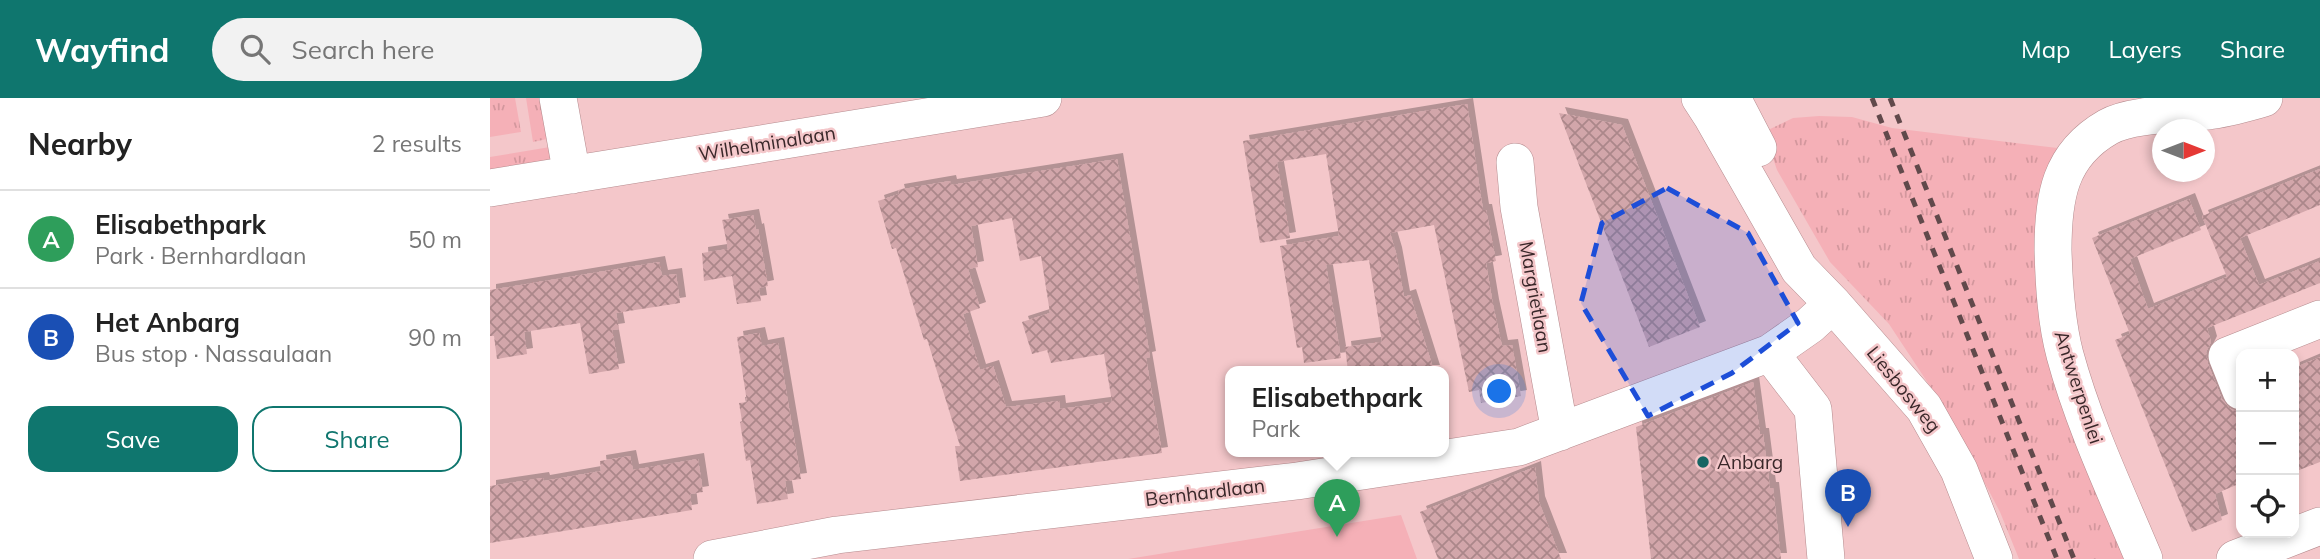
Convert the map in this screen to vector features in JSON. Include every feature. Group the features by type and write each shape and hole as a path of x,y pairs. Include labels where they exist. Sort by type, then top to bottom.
{"street":[{"path":"558,98 572,175"},
{"name":"Wilhelminalaan","path":"490,188 1044,98"},
{"name":"Liesbosweg","path":"1700,98 1799,269 1924,408 1959,470 1994,559"},
{"name":"Liesbosweg","path":"1732,98 1833,304"},
{"name":"Antwerpenlei","path":"2144,559 2081,404 2065,354 2057,316 2054,278 2056,199 2069,163 2078,151 2108,127 2124,120 2199,105 2264,98"},
{"name":"Margrietlaan","path":"1515,162 1520,207 1560,432"},
{"name":"Bernhardlaan","path":"712,559 837,535 1297,481 1520,447 1770,354 1833,304"},
{"path":"2245,349 2320,319"},
{"path":"2236,352 2227,356 2236,378"},
{"path":"1770,354 1813,409 1826,559"},
{"path":"2235,559 2304,528"}],"highlighted area":[{"path":"1667,188 1748,233 1798,323 1732,373 1648,416 1581,303 1602,223"}],"green space":[{"path":"490,98 515,98 521,132 490,137"},
{"path":"526,98 540,98 547,139 533,142"},
{"path":"1852,117 1892,128 2066,149 2037,256 2043,342 2062,404 2124,559 2019,559 2000,512 1949,415 1889,324 1830,262 1777,170 1764,132 1793,118"},
{"path":"556,146 549,164 490,177 490,157"},
{"path":"1401,515 1417,559 1128,559"}],"building":[{"path":"1467,104 1483,210 1486,210 1496,261 1486,263 1493,305 1502,346 1512,345 1521,396 1481,403 1479,390 1469,392 1434,225 1390,233 1404,297 1410,295 1432,366 1347,366 1345,347 1382,342 1369,260 1326,265 1341,358 1304,363 1302,347 1297,348 1280,246 1339,236 1326,154 1277,162 1290,238 1260,243 1243,141"},
{"path":"1559,113 1622,125 1700,327 1649,347"},
{"path":"1117,159 1150,357 1146,358 1162,453 960,481 955,446 960,446 927,339 924,340 896,248 892,249 878,201 899,194 898,190 950,181 951,185","holes":["1012,218 1020,261 1041,256 1050,313 1022,322 1032,354 1047,350 1051,363 1104,354 1112,402 1060,409 1059,401 1006,407 993,366 980,370 963,314 980,308 968,269 978,267 971,226"]},
{"path":"2320,169 2320,205 2240,238 2259,285 2320,261 2320,283 2207,328 2211,342 2206,352 2208,364 2222,399 2229,408 2236,411 2236,485 2215,494 2222,520 2192,532 2115,340 2130,334 2092,238 2189,199 2201,230 2130,259 2148,309 2227,277 2202,216"},
{"path":"753,215 768,286 759,288 761,301 737,304 732,276 704,281 702,253 728,249 722,220"},
{"path":"659,262 662,276 676,274 680,303 616,313 619,329 612,330 619,369 589,374 580,323 524,332 527,354 497,359 494,336 490,336 490,290"},
{"path":"759,333 762,346 778,343 801,479 785,481 788,499 757,504 740,422 739,403 747,402 737,337"},
{"path":"2320,357 2320,462 2299,470 2299,412 2299,366"},
{"name":"Anbarg","path":"1753,382 1770,488 1773,488 1781,559 1651,559 1636,427"},
{"path":"630,456 633,470 698,459 703,492 690,494 692,510 490,543 490,486 543,478 544,481 601,471 600,461"},
{"path":"1535,467 1539,502 1561,559 1438,559 1420,512"}],"railway":[{"path":"1872,98 2057,559"},
{"path":"1890,98 2074,559"}],"place":[{"name":"Anbarg","path":"1703,462"},
{"name":"Het Anbarg","path":"1848,527"},
{"name":"Elisabethpark","path":"1337,537"}]}
